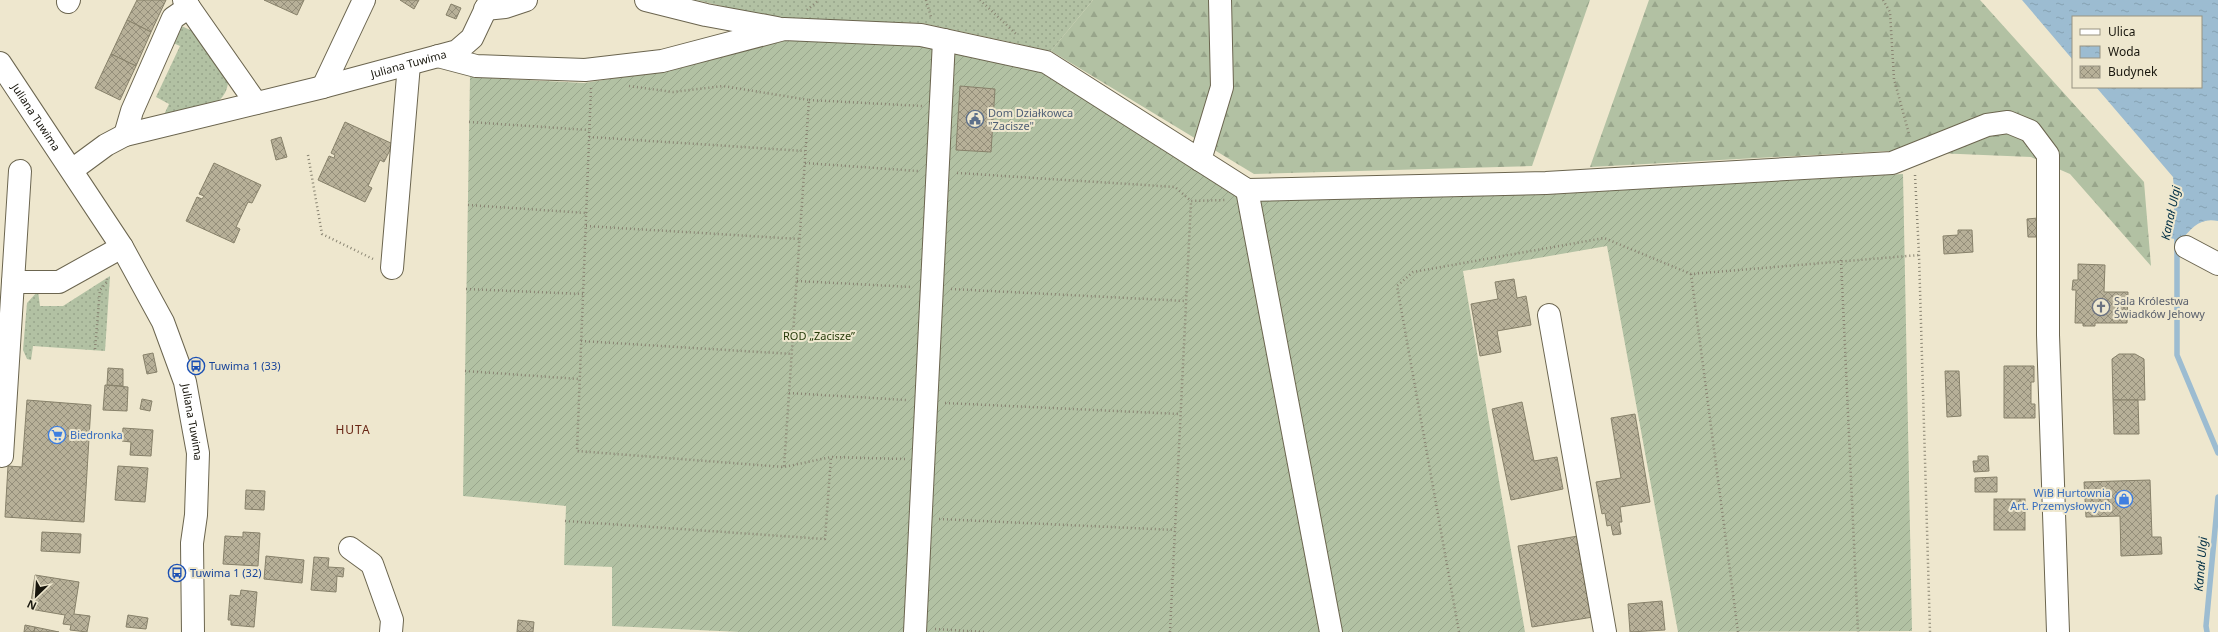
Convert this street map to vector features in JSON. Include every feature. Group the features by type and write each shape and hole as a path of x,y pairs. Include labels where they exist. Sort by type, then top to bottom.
{"street":[{"path":"323,86 364,0"},
{"path":"488,5 505,7 526,0"},
{"path":"646,0 706,15 784,29 921,35 1046,62 1200,160 1248,195 1546,184 1892,164 1987,125 2008,122 2030,131 2048,155 2048,328 2058,632"},
{"path":"1200,160 1222,86 1220,0"},
{"path":"125,134 132,111 172,18 187,3 256,103"},
{"name":"Juliana Tuwima","path":"72,170 106,145 125,134 256,103 456,51 472,38 488,5"},
{"path":"438,56 476,66 585,70 662,61 784,29"},
{"path":"915,630 944,40"},
{"name":"Juliana Tuwima","path":"0,63 122,246 163,322 186,382 193,416 198,453 196,515 192,543 193,632"},
{"path":"392,268 409,64"},
{"path":"2,456 20,172"},
{"path":"1248,195 1331,632"},
{"path":"13,282 59,282 122,246"},
{"path":"2186,248 2218,264"},
{"path":"1549,315 1605,632"},
{"path":"350,548 372,564 392,620 391,632"}],"path":[{"path":"980,0 1018,36"},
{"path":"1883,0 1890,12 1894,79 1914,154 1920,263 1930,632"},
{"path":"591,81 577,451 784,467 831,457 923,459"},
{"path":"621,85 673,92 723,86 809,100 941,107"},
{"path":"784,467 809,100"},
{"path":"469,122 589,130"},
{"path":"589,137 806,151"},
{"path":"308,155 322,234 392,268"},
{"path":"805,163 923,171"},
{"path":"954,173 1174,187 1191,201 1248,195"},
{"path":"1170,632 1191,201"},
{"path":"468,205 586,213"},
{"path":"586,226 800,239"},
{"path":"1840,260 1858,632"},
{"path":"1691,274 1738,632"},
{"path":"95,348 100,290 106,282 107,276"},
{"path":"797,281 916,287"},
{"path":"466,289 583,294"},
{"path":"948,289 1186,301"},
{"path":"581,341 792,354"},
{"path":"465,371 579,379"},
{"path":"789,393 926,402 1180,414"},
{"path":"565,521 826,539 831,457"},
{"path":"920,518 1175,530"},
{"path":"915,630 986,632"}],"green space":[{"path":"696,0 1093,0 1051,51 922,23 783,20"},
{"path":"1093,0 1590,0 1532,166 1254,174 1051,51"},
{"path":"1649,0 1980,0 2144,182 2151,266 2070,174 2031,157 1888,151 1590,167"},
{"path":"179,25 195,32 228,79 226,90 221,98 214,104 194,112 162,119 169,104 156,97 180,46 171,42"},
{"name":"ROD „Zacisze”","path":"787,40 922,44 1043,73 1247,200 1557,194 1903,174 1912,631 1678,632 1607,246 1463,271 1525,632 740,632 612,626 612,567 564,565 566,506 463,496 470,77 584,83 667,70"},
{"path":"110,276 105,351 33,346 31,360 27,359 23,350 27,303 38,291 40,306 63,306"}],"water":[{"path":"2022,0 2218,0 2218,221 2212,220 2197,224 2181,240 2169,238 2175,203 2173,177 2097,88 2202,88 2202,16 2072,16 2072,59"}],"building":[{"path":"137,0 166,0 151,32 127,20"},
{"path":"264,0 304,0 297,15"},
{"path":"400,0 419,0 414,9"},
{"path":"451,4 461,8 456,19 446,15"},
{"path":"127,20 151,32 136,66 111,54"},
{"path":"111,54 136,66 120,100 95,88"},
{"name":"Dom Działkowca \"Zacisze\"","path":"960,86 995,89 991,152 956,150"},
{"path":"345,122 393,144 384,162 380,160 368,186 372,188 365,202 318,180 329,156 334,158 335,155 331,153"},
{"path":"281,137 287,157 276,160 271,140"},
{"path":"214,163 261,185 252,203 248,202 236,227 240,229 234,243 186,221 197,197 202,199 204,196 199,194"},
{"path":"2038,218 2039,237 2028,237 2027,219"},
{"path":"1958,230 1972,230 1973,252 1944,254 1943,236 1958,235"},
{"name":"Sala Królestwa Świadków Jehowy","path":"2078,264 2105,265 2104,292 2128,292 2127,323 2095,323 2095,326 2083,326 2083,323 2075,323 2076,290 2072,290 2073,280 2078,280"},
{"path":"1514,279 1517,298 1526,296 1531,325 1497,331 1501,352 1480,356 1471,304 1498,299 1495,282"},
{"path":"153,353 157,372 147,374 143,355"},
{"path":"2119,354 2135,354 2144,359 2145,400 2113,400 2112,359"},
{"path":"2004,366 2034,366 2034,382 2031,382 2031,404 2035,404 2035,418 2004,418"},
{"path":"108,368 123,369 123,386 107,385"},
{"path":"1945,371 1959,371 1961,416 1947,417"},
{"path":"105,385 128,387 127,411 103,410"},
{"path":"142,399 152,401 150,411 140,409"},
{"name":"Biedronka","path":"27,400 91,405 84,522 5,517 8,466 22,467"},
{"path":"2113,400 2138,400 2139,434 2114,434"},
{"path":"1522,402 1534,461 1557,457 1563,489 1511,500 1492,409"},
{"path":"1635,414 1650,502 1620,507 1622,522 1619,522 1621,534 1613,535 1611,525 1607,526 1605,513 1602,514 1596,482 1621,478 1611,418"},
{"path":"123,428 153,430 151,456 130,455 131,442 122,441"},
{"path":"1978,456 1988,456 1989,471 1974,472 1973,461 1978,461"},
{"path":"118,466 148,468 145,502 115,500"},
{"path":"1997,477 1997,492 1975,492 1975,478"},
{"path":"2150,480 2152,537 2161,537 2162,554 2121,556 2120,516 2086,517 2084,482"},
{"path":"246,490 265,491 264,510 245,509"},
{"path":"1994,499 2025,499 2025,530 1994,530"},
{"path":"42,532 81,534 80,553 41,551"},
{"path":"243,532 260,533 258,566 223,564 225,536 243,537"},
{"path":"1578,536 1593,617 1532,627 1518,546"},
{"path":"266,556 304,560 302,583 264,579"},
{"path":"314,557 329,558 328,567 344,568 343,577 337,576 336,592 311,590"},
{"path":"35,575 79,582 74,614 90,616 87,632 70,630 71,625 63,624 65,615 30,609"},
{"path":"241,590 257,592 254,627 231,625 231,620 228,620 230,595 240,596"},
{"path":"1662,601 1665,630 1630,632 1628,604"},
{"path":"128,615 148,618 146,629 126,627"},
{"path":"518,620 534,622 533,632 517,632"},
{"path":"25,625 35,627 34,632 24,632"},
{"path":"35,627 59,632 34,632"}],"waterway":[{"name":"Kanał Ulgi","path":"2177,233 2177,355 2218,453"},
{"name":"Kanał Ulgi","path":"2207,632 2206,626 2218,497"}],"place":[{"name":"Dom Działkowca \"Zacisze\"","path":"975,119"},
{"name":"Sala Królestwa Świadków Jehowy","path":"2101,307"},
{"name":"Tuwima 1 (33)","path":"196,366"},
{"name":"Biedronka","path":"57,435"},
{"name":"WiB Hurtownia Art. Przemysłowych","path":"2124,499"},
{"name":"Tuwima 1 (32)","path":"177,573"}],"district":[{"name":"HUTA","path":"353,430"}]}
